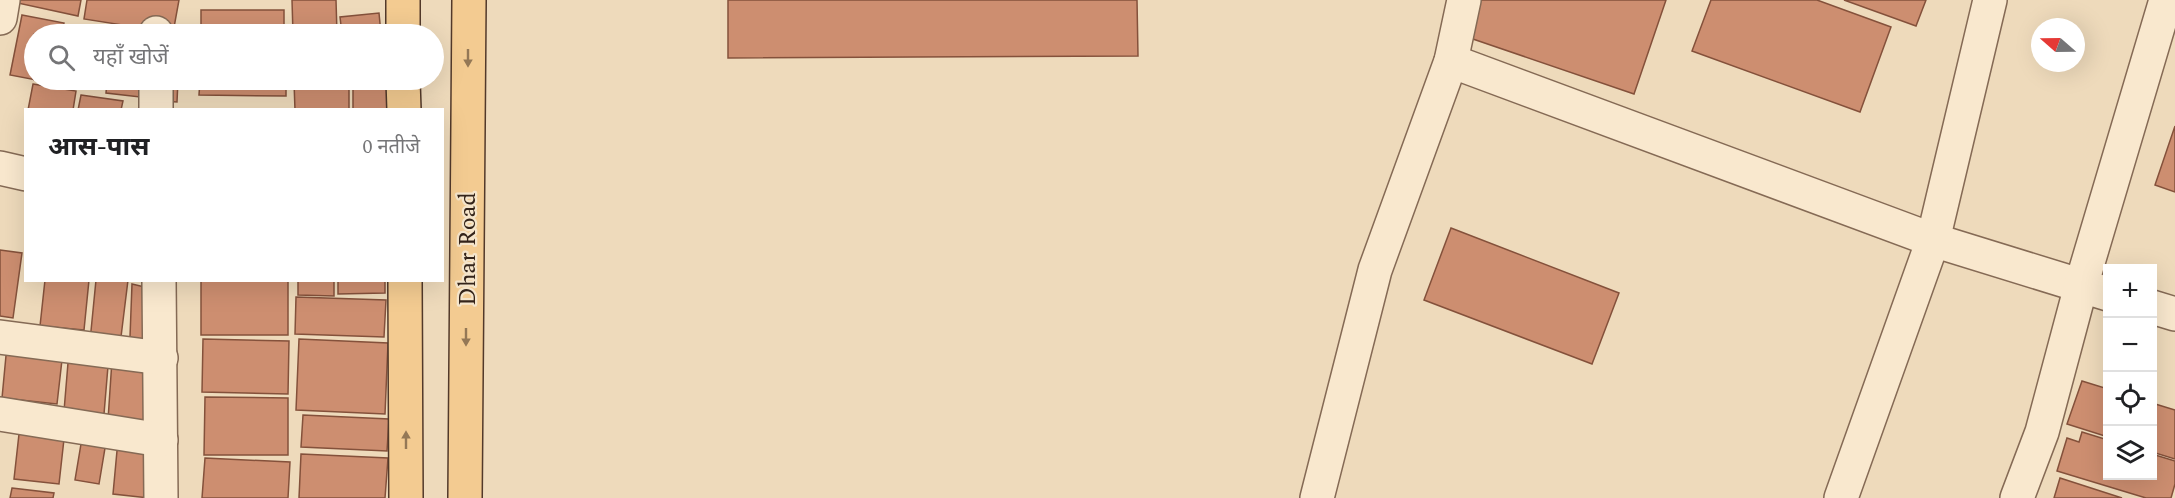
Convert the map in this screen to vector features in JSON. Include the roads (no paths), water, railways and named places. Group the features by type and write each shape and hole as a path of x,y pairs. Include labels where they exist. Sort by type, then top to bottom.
{"main road":[{"path":"403,0 403,24"},
{"name":"Dhar Road","path":"465,498 469,0"},
{"path":"403,90 404,108"},
{"path":"405,282 406,498"}],"street":[{"path":"0,18 3,0"},
{"path":"1317,498 1375,270 1451,61 1464,0"},
{"path":"1841,498 1933,240 1990,0"},
{"path":"2017,498 2094,290 2166,0"},
{"path":"1451,61 1933,240 2094,290"},
{"path":"156,90 156,108"},
{"path":"0,168 24,174"},
{"path":"159,282 161,498"},
{"path":"2157,309 2175,314"},
{"path":"0,337 161,358"},
{"path":"0,414 161,440"}]}
